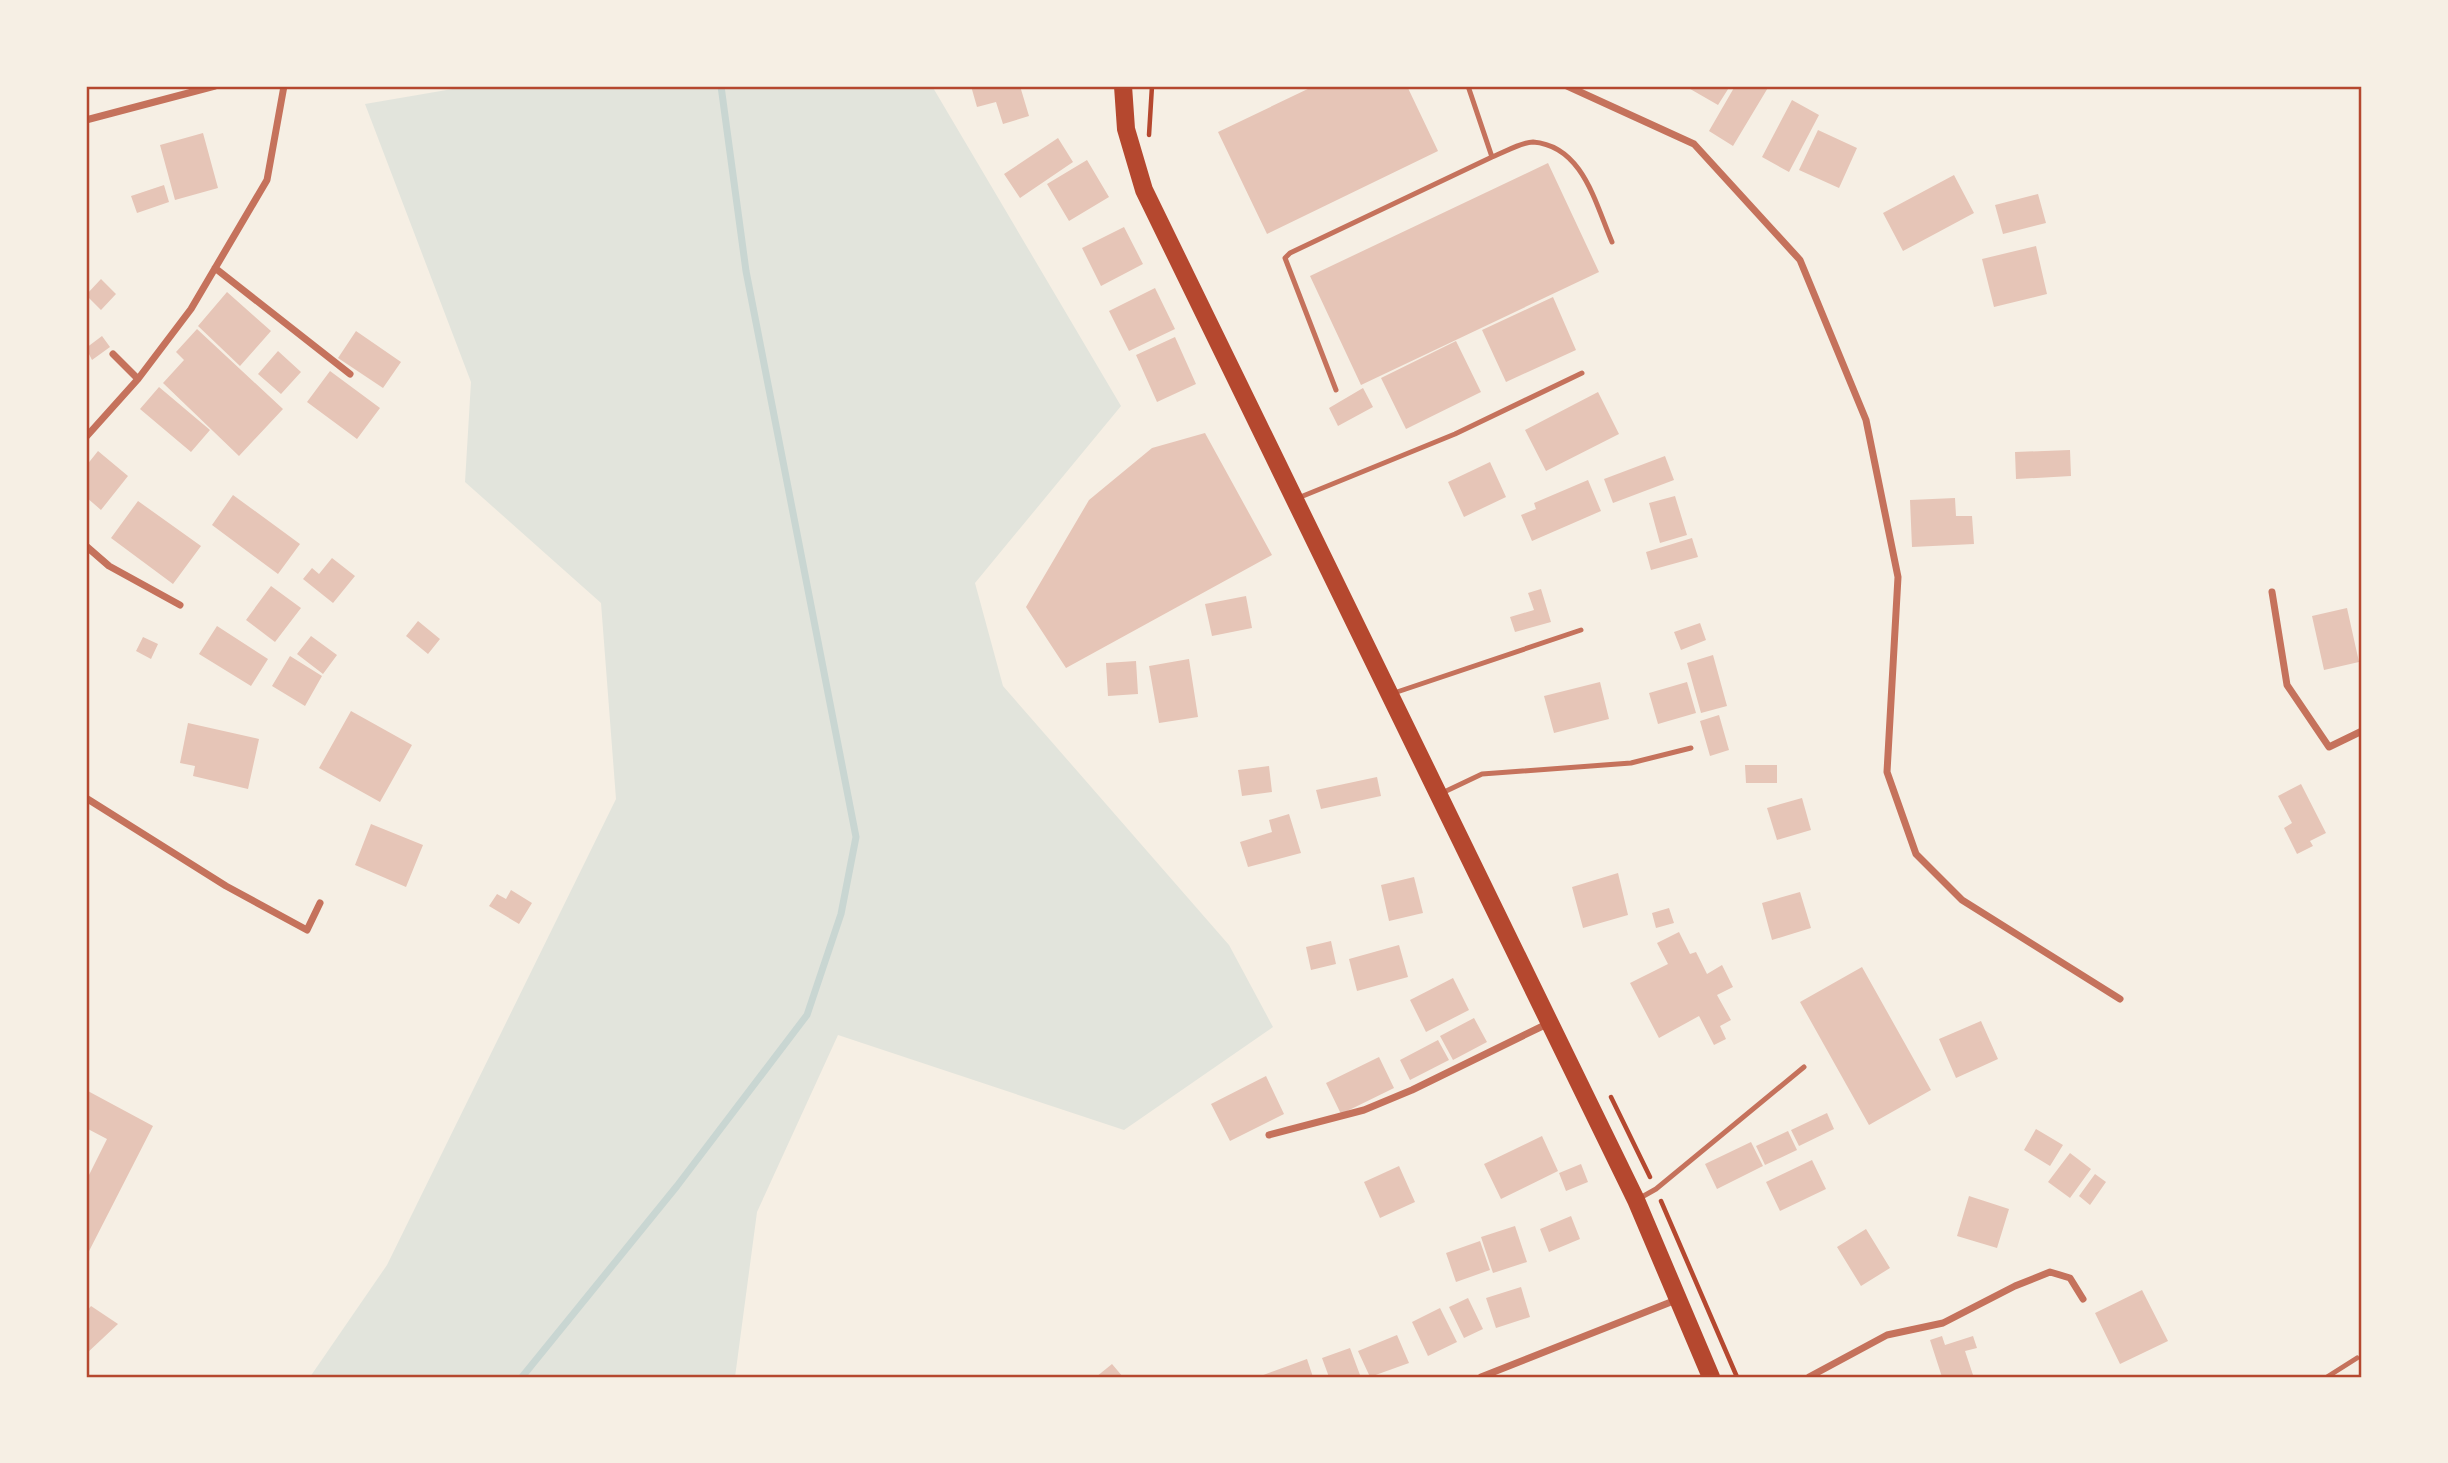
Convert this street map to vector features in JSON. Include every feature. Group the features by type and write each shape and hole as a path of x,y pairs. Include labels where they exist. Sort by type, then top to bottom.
{"main road":[{"path":"1123,86 1126,129 1144,190 1636,1200 1710,1377"}],"street":[{"path":"86,120 215,86"},
{"path":"86,437 138,379 191,309 267,180 284,86"},
{"path":"1567,86 1694,144 1800,260 1866,420 1898,577 1887,772 1916,854 1962,900 2120,999"},
{"path":"215,268 350,374"},
{"path":"113,354 138,379"},
{"path":"86,546 109,566 180,605"},
{"path":"2272,592 2287,684 2329,747 2362,730"},
{"path":"86,798 226,886 307,930 320,903"},
{"path":"1269,1135 1382,1102 1549,1023"},
{"path":"1810,1377 1887,1335 1943,1324 2015,1286 2050,1272 2070,1278 2082,1299"},
{"path":"1481,1377 1679,1298"}],"lane":[{"path":"1468,86 1492,157"},
{"path":"1336,390 1285,258 1290,253 1492,157 1531,142 1563,150 1578,167 1612,242"},
{"path":"1295,500 1455,435 1583,373"},
{"path":"1390,694 1581,629"},
{"path":"1438,795 1482,774 1534,768 1620,764 1691,748"},
{"path":"1636,1200 1656,1189 1804,1068"},
{"path":"2327,1377 2357,1358"}],"path":[{"path":"1656,1189 1737,1377"}],"shaded area":[{"path":"470,86 932,86 1121,406 975,583 1003,686 1229,945 1273,1027 1124,1130 838,1035 757,1212 735,1377 310,1377 387,1265 616,799 601,603 465,482 471,382 365,104"}],"building":[{"path":"971,86 1020,86 1029,116 1003,124 996,102 977,107"},
{"path":"1314,86 1407,86 1438,151 1267,234 1218,132"},
{"path":"1685,86 1730,86 1718,105"},
{"path":"1735,86 1769,86 1733,146 1709,131"},
{"path":"1792,100 1819,115 1789,172 1762,157"},
{"path":"1818,130 1857,148 1839,188 1799,170"},
{"path":"203,133 218,188 175,200 160,145"},
{"path":"1058,138 1073,162 1020,198 1004,174"},
{"path":"1087,160 1109,197 1069,221 1047,184"},
{"path":"1548,163 1599,272 1361,385 1310,276"},
{"path":"1954,175 1974,213 1903,251 1883,213"},
{"path":"164,185 169,202 137,213 131,196"},
{"path":"2038,194 2046,223 2003,234 1995,205"},
{"path":"1124,227 1143,264 1101,286 1082,248"},
{"path":"2036,246 2047,294 1994,307 1982,259"},
{"path":"101,279 116,294 101,310 86,295"},
{"path":"1155,288 1175,329 1129,351 1109,311"},
{"path":"227,292 271,331 240,366 198,326"},
{"path":"1553,297 1576,350 1506,382 1482,330"},
{"path":"197,329 283,409 239,456 163,383 184,360 176,352"},
{"path":"356,331 401,362 383,388 338,358"},
{"path":"102,336 110,347 92,360 86,348"},
{"path":"1175,337 1196,384 1157,402 1136,355"},
{"path":"1456,341 1481,392 1406,429 1381,378"},
{"path":"278,351 301,372 281,394 258,374"},
{"path":"330,371 380,408 357,439 307,402"},
{"path":"159,387 210,430 191,452 140,409"},
{"path":"1363,388 1373,407 1338,426 1329,408"},
{"path":"1598,392 1619,434 1546,471 1525,430"},
{"path":"1205,433 1272,555 1066,668 1026,607 1089,500 1152,448"},
{"path":"2070,450 2071,476 2016,479 2015,452"},
{"path":"98,451 128,476 101,510 86,497 86,466"},
{"path":"1665,456 1674,480 1613,503 1604,479"},
{"path":"1490,462 1506,497 1464,517 1448,482"},
{"path":"1588,480 1601,511 1532,541 1521,515 1536,509 1534,503"},
{"path":"233,495 300,544 278,574 212,525"},
{"path":"1675,496 1687,535 1660,543 1649,503"},
{"path":"1955,498 1956,516 1972,516 1974,544 1912,547 1910,500"},
{"path":"138,501 201,546 173,584 111,538"},
{"path":"1692,538 1698,557 1651,570 1646,552"},
{"path":"332,558 355,576 333,603 303,579 312,568 319,574"},
{"path":"271,586 301,608 275,642 246,620"},
{"path":"1541,589 1551,622 1515,632 1510,617 1534,610 1528,593"},
{"path":"1246,596 1252,628 1212,636 1205,604"},
{"path":"2347,608 2359,662 2324,670 2312,616"},
{"path":"418,621 440,639 428,654 406,636"},
{"path":"1700,623 1706,640 1681,650 1674,632"},
{"path":"217,626 268,659 251,686 199,654"},
{"path":"311,636 337,655 323,674 297,654"},
{"path":"143,637 158,644 151,659 136,651"},
{"path":"1713,655 1727,706 1701,713 1687,663"},
{"path":"290,656 322,676 305,706 272,686"},
{"path":"1189,659 1198,717 1159,723 1149,666"},
{"path":"1136,661 1138,694 1108,696 1106,663"},
{"path":"1600,682 1609,719 1554,733 1544,696"},
{"path":"1687,682 1696,713 1658,724 1649,693"},
{"path":"351,711 412,745 380,802 319,768"},
{"path":"1719,715 1729,750 1710,756 1700,721"},
{"path":"188,723 259,739 248,789 193,776 195,766 180,763"},
{"path":"1745,765 1777,765 1777,783 1746,783"},
{"path":"1269,766 1272,792 1242,796 1238,770"},
{"path":"1377,777 1381,796 1321,809 1316,790"},
{"path":"2301,784 2326,833 2310,841 2313,846 2297,854 2284,828 2292,823 2278,796"},
{"path":"1802,798 1811,830 1777,840 1767,808"},
{"path":"1289,814 1301,853 1248,867 1240,842 1272,832 1269,820"},
{"path":"371,824 423,845 406,887 355,865"},
{"path":"1618,873 1628,915 1583,928 1572,887"},
{"path":"1414,877 1423,913 1389,921 1381,885"},
{"path":"511,890 532,903 519,924 489,906 497,894 506,899"},
{"path":"1800,892 1811,928 1772,940 1762,903"},
{"path":"1669,908 1674,923 1656,928 1652,913"},
{"path":"1679,932 1690,954 1696,952 1707,974 1722,965 1733,987 1717,995 1731,1020 1720,1026 1726,1039 1714,1045 1699,1016 1659,1038 1630,983 1668,964 1657,943"},
{"path":"1331,941 1336,964 1311,970 1306,947"},
{"path":"1399,945 1408,977 1357,991 1349,959"},
{"path":"1862,967 1931,1090 1869,1125 1800,1002"},
{"path":"1453,978 1469,1010 1426,1032 1410,1000"},
{"path":"1474,1018 1487,1042 1453,1060 1440,1036"},
{"path":"1981,1021 1998,1059 1956,1078 1939,1039"},
{"path":"1438,1040 1449,1060 1410,1080 1400,1060"},
{"path":"1379,1057 1394,1088 1341,1114 1326,1083"},
{"path":"1266,1076 1284,1114 1230,1141 1211,1104"},
{"path":"86,1090 153,1126 86,1257 86,1181 107,1139 86,1128"},
{"path":"1827,1113 1834,1129 1799,1146 1791,1130"},
{"path":"2036,1129 2063,1145 2050,1166 2024,1150"},
{"path":"1788,1131 1797,1150 1765,1165 1756,1146"},
{"path":"1542,1136 1558,1171 1501,1199 1484,1164"},
{"path":"1751,1142 1763,1166 1717,1189 1705,1164"},
{"path":"2070,1153 2091,1169 2070,1198 2048,1182"},
{"path":"1812,1160 1826,1189 1780,1211 1766,1182"},
{"path":"1581,1164 1588,1182 1566,1191 1559,1173"},
{"path":"1399,1166 1415,1202 1380,1218 1364,1182"},
{"path":"2095,1174 2106,1182 2090,1205 2079,1196"},
{"path":"1969,1196 2009,1209 1997,1248 1957,1236"},
{"path":"1571,1216 1580,1239 1549,1252 1540,1229"},
{"path":"1515,1226 1527,1262 1493,1273 1481,1237"},
{"path":"1866,1229 1890,1268 1861,1286 1837,1247"},
{"path":"1480,1241 1490,1270 1456,1282 1446,1253"},
{"path":"1521,1287 1530,1317 1496,1328 1486,1298"},
{"path":"2142,1290 2168,1341 2120,1364 2095,1313"},
{"path":"1468,1298 1483,1329 1464,1338 1449,1307"},
{"path":"91,1306 118,1324 86,1354 86,1312"},
{"path":"1440,1308 1457,1342 1428,1356 1412,1322"},
{"path":"1397,1335 1409,1363 1370,1377 1358,1351"},
{"path":"1942,1336 1945,1345 1973,1336 1977,1348 1965,1351 1973,1375 1942,1377 1930,1340"},
{"path":"1350,1348 1360,1375 1329,1377 1322,1358"},
{"path":"1307,1359 1313,1377 1258,1377"},
{"path":"1112,1364 1123,1377 1096,1377"}],"waterway":[{"path":"522,1377 677,1186 807,1015 841,914 856,837 746,271 721,86"}]}
